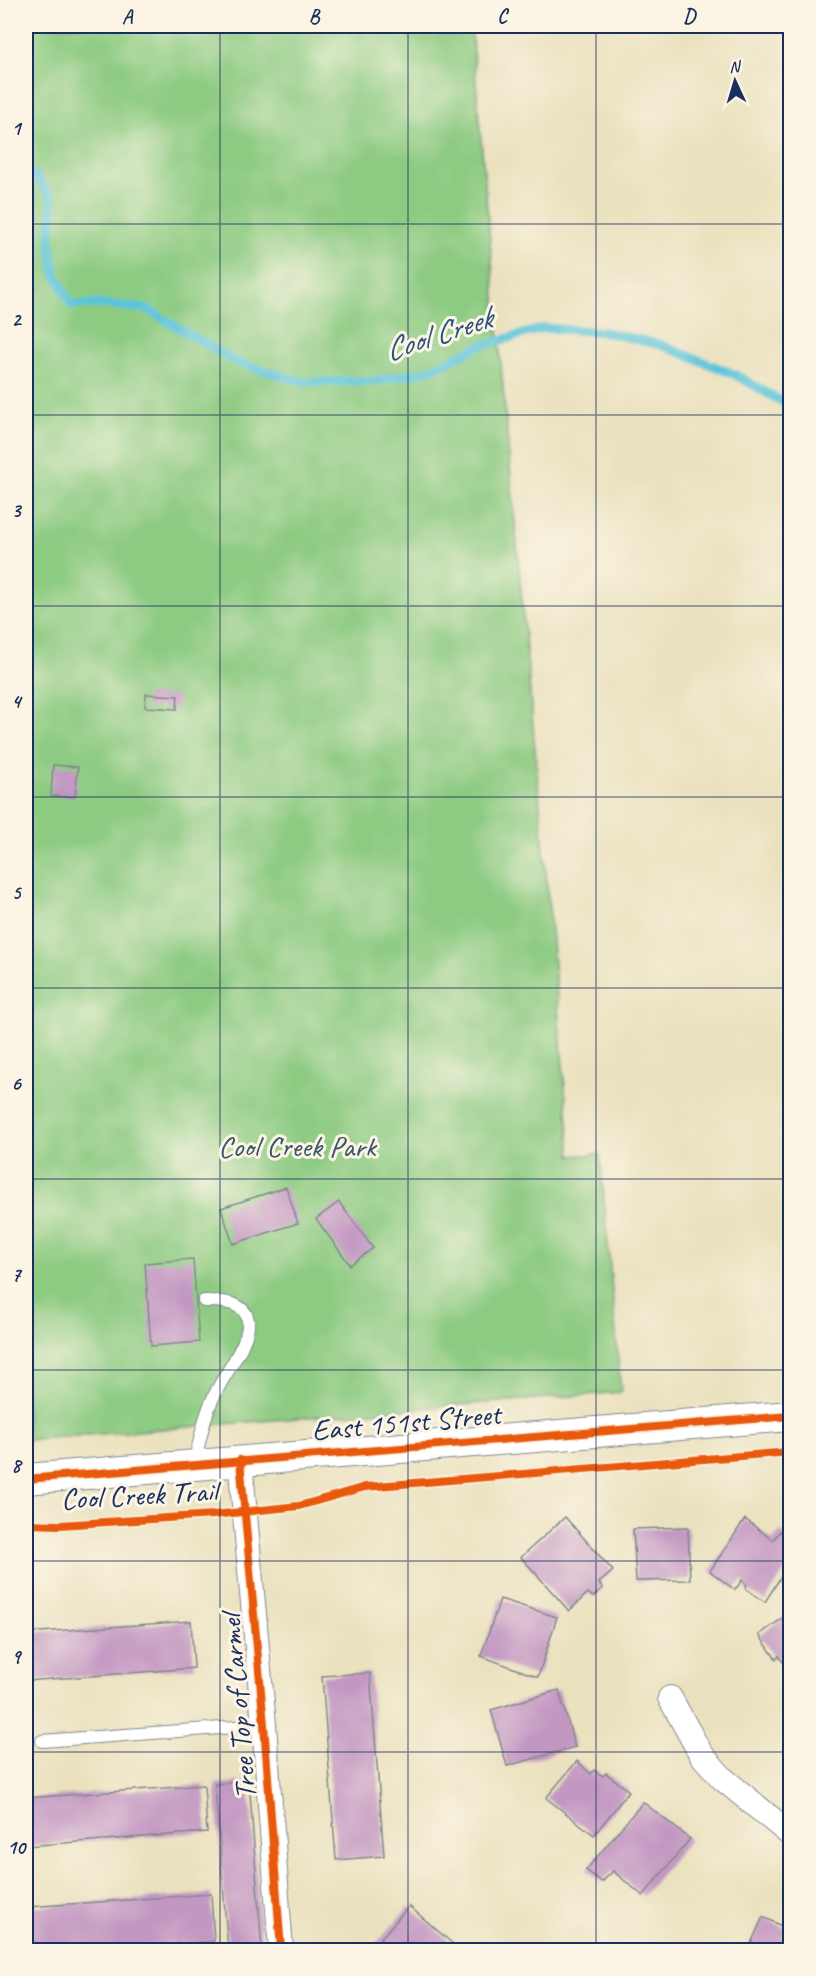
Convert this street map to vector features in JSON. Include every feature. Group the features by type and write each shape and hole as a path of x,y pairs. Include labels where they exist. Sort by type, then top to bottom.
{"street":[{"name":"East 151st Street","path":"26,1479 790,1416"},
{"name":"Tree Top of Carmel","path":"240,1460 264,1725 281,1950"},
{"path":"670,1698 701,1754 722,1778 790,1834"}],"lane":[{"path":"194,1464 215,1393 243,1348 248,1335 247,1320 241,1308 229,1303 204,1301"},
{"path":"42,1741 264,1725"}],"green space":[{"name":"Cool Creek Park","path":"26,26 471,26 571,1156 600,1154 621,1392 26,1440"}],"building":[{"path":"146,694 178,696 177,709 145,707"},
{"path":"53,765 78,767 75,797 51,796"},
{"path":"286,1187 298,1223 233,1244 221,1208"},
{"path":"339,1202 373,1248 350,1265 316,1219"},
{"path":"193,1259 199,1342 151,1346 145,1263"},
{"path":"565,1517 613,1571 599,1583 603,1588 593,1597 588,1593 569,1611 521,1557"},
{"path":"745,1519 773,1540 780,1531 790,1538 790,1562 765,1602 745,1588 747,1585 742,1580 735,1590 710,1571"},
{"path":"688,1527 690,1580 636,1581 633,1529"},
{"path":"500,1599 557,1617 538,1677 481,1656"},
{"path":"790,1613 790,1664 787,1668 779,1656 776,1659 759,1635"},
{"path":"191,1621 194,1668 26,1681 26,1633"},
{"path":"370,1673 384,1856 336,1860 322,1676"},
{"path":"559,1690 575,1747 507,1766 491,1710"},
{"path":"577,1761 591,1774 594,1770 603,1776 606,1773 629,1791 594,1835 546,1798"},
{"path":"249,1781 262,1950 228,1950 215,1784"},
{"path":"204,1785 207,1832 26,1846 26,1798"},
{"path":"643,1802 690,1839 643,1896 613,1871 602,1882 586,1870"},
{"path":"211,1894 214,1941 89,1950 31,1950 28,1907"},
{"path":"409,1906 460,1950 380,1950 374,1946"},
{"path":"763,1917 790,1930 790,1950 748,1950"}],"waterway":[{"name":"Cool Creek","path":"26,173 36,176 53,201 50,240 55,273 71,305 101,304 147,309 236,362 303,382 375,381 431,370 477,347 544,328 605,332 661,345 734,374 786,404 790,410"}],"cycle path":[{"name":"Cool Creek Trail","path":"26,1479 790,1416"},
{"name":"Cool Creek Trail","path":"26,1524 60,1525 213,1515 299,1506 365,1487 790,1452"},
{"path":"240,1460 264,1725 281,1950"}]}
